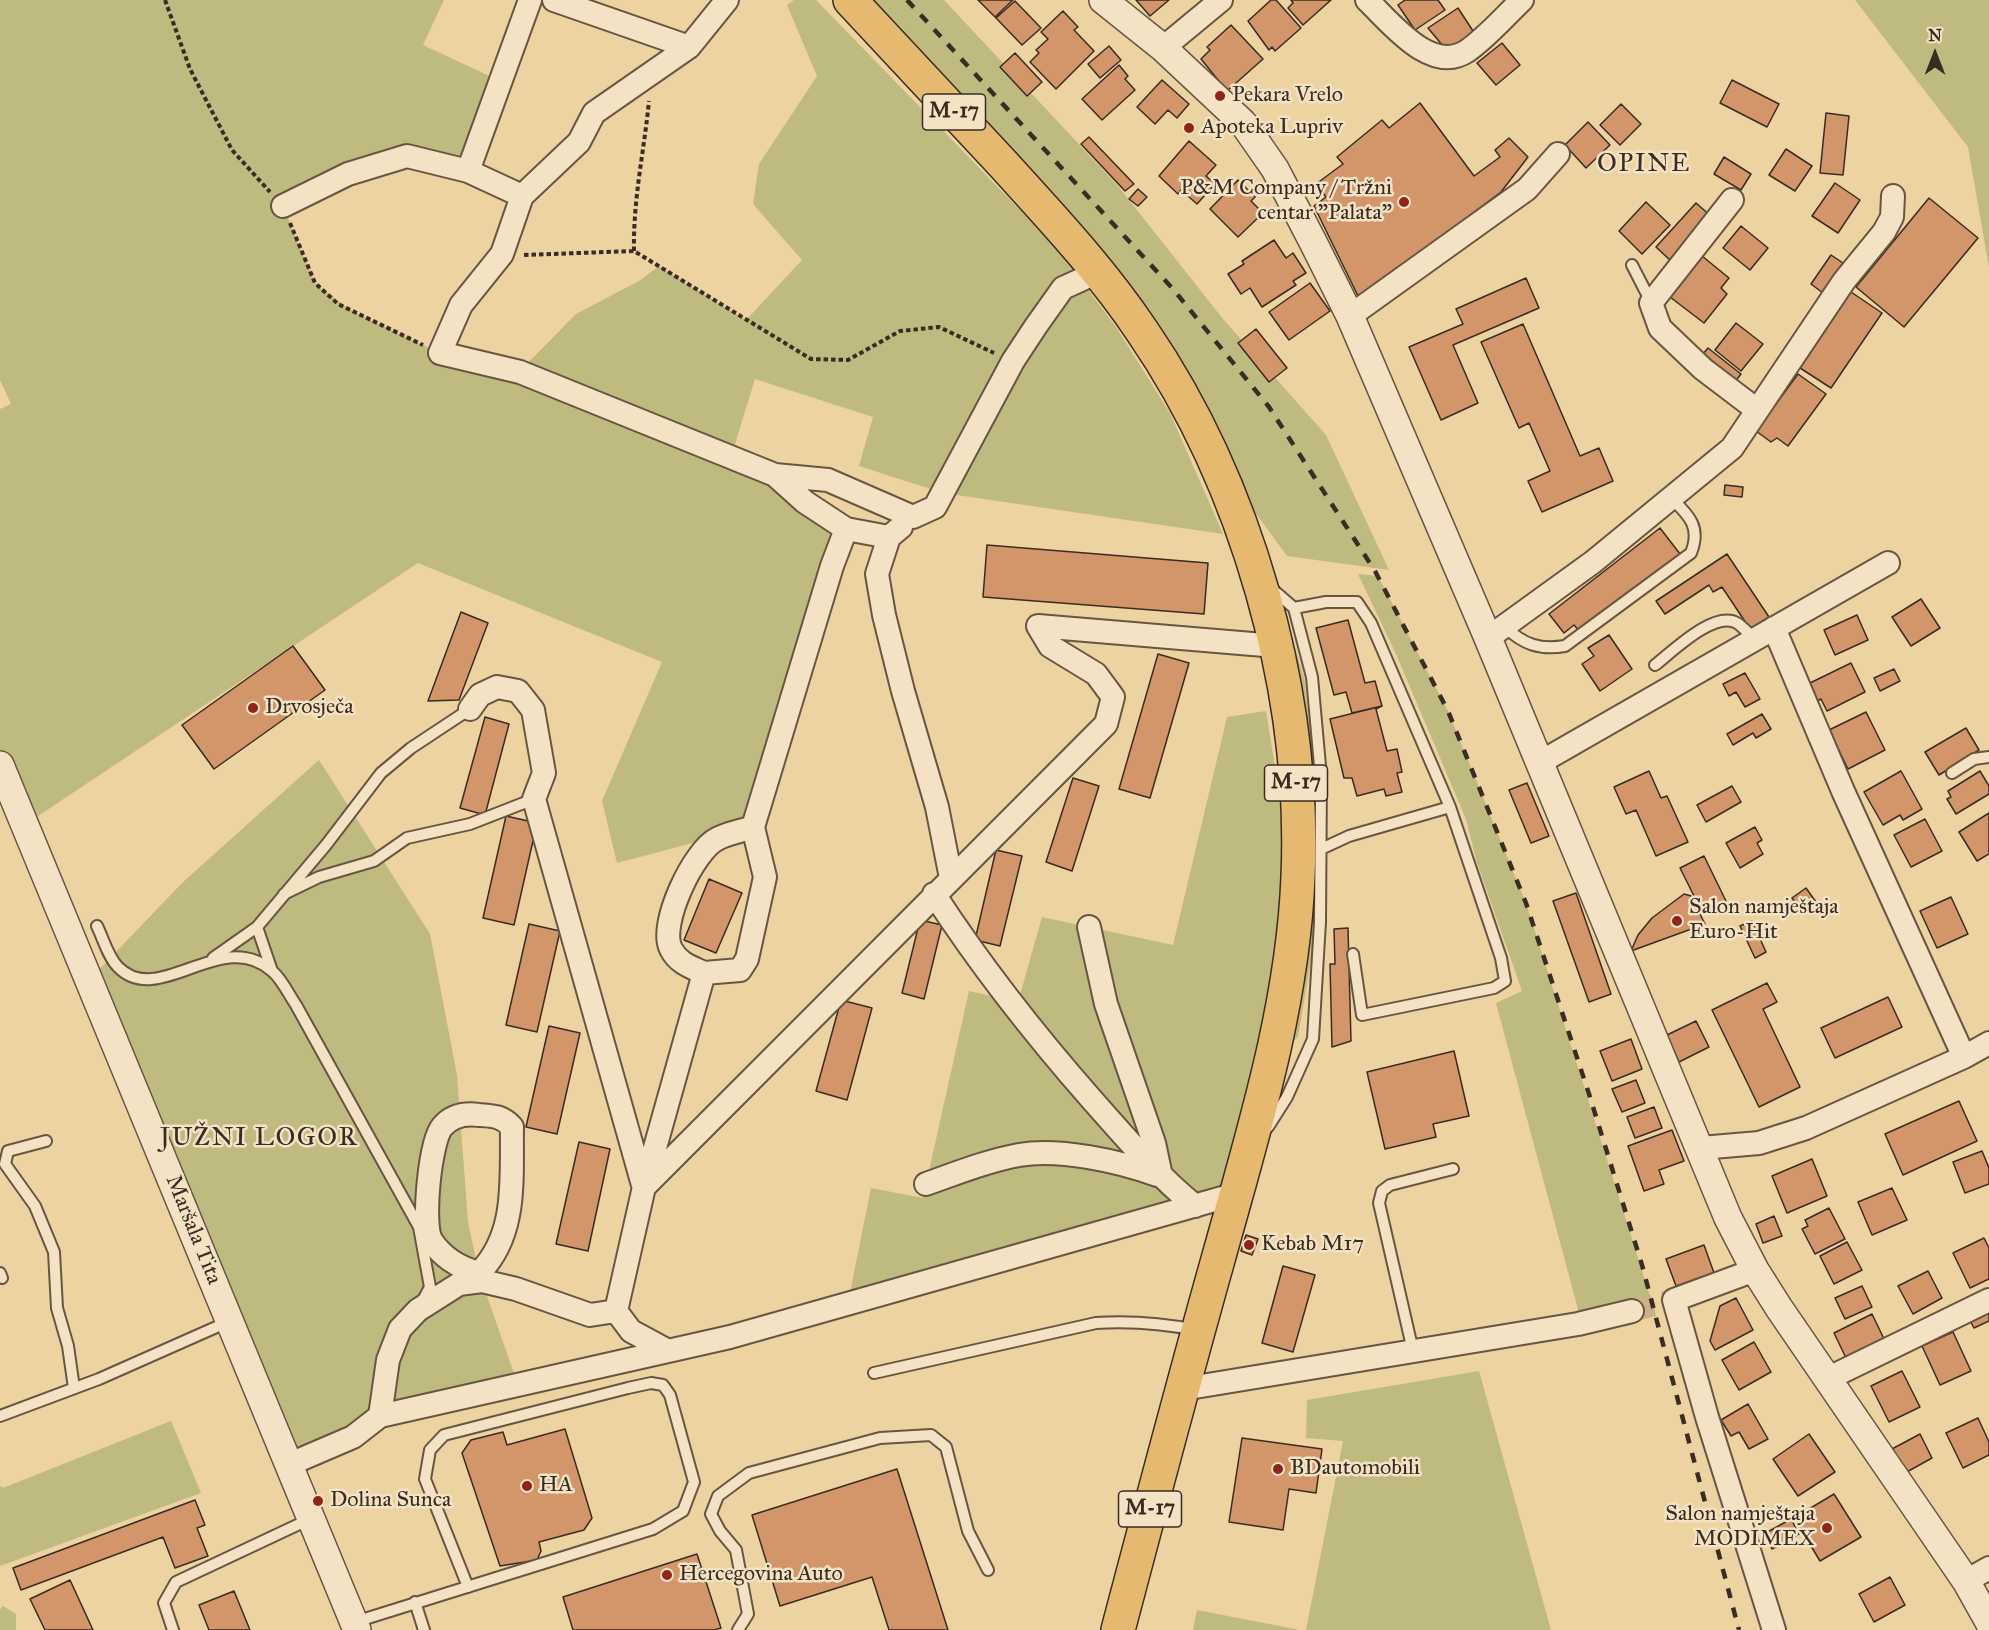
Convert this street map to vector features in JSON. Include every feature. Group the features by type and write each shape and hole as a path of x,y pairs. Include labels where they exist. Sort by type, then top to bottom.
{"main road":[{"name":"M-17","path":"850,0 1050,216 1098,272 1142,330 1196,421 1237,517 1276,646 1295,768 1299,875 1293,940 1282,1005 1245,1162 1118,1630"}],"street":[{"path":"468,171 530,0"},
{"path":"554,0 690,47"},
{"path":"727,0 690,47 594,113 579,142 522,196 502,254 461,305 440,353 520,372 775,475 828,480 913,517"},
{"path":"1103,0 1163,48 1243,123 1275,169 1350,316 1496,633 1539,763 1701,1148 1728,1218 1755,1270 1966,1581 1989,1622"},
{"path":"1163,48 1221,0"},
{"path":"1367,0 1422,50 1442,58 1465,52 1522,0"},
{"path":"1350,316 1527,189 1558,154"},
{"path":"283,206 348,174 407,156 468,171 522,196"},
{"path":"1496,633 1672,499 1732,448 1844,281 1884,232 1892,217 1893,196"},
{"path":"1732,200 1651,303 1660,328 1703,369 1756,410"},
{"path":"951,878 937,807 903,691 884,615 878,574 889,537 913,517 935,507 1013,362 1063,288 1098,272"},
{"path":"775,475 805,502 846,529 889,537"},
{"path":"753,827 716,839 696,859 672,912 667,936 671,950 682,963 704,973 740,970 747,959 765,877 753,827 832,566 846,529"},
{"path":"1539,763 1887,562"},
{"path":"644,1186 1106,724 1113,697 1096,674 1050,646 1038,626 1276,646"},
{"path":"1765,634 1839,782 1964,1057"},
{"path":"470,709 480,695 497,687 518,691 532,710 544,773 534,799 644,1186"},
{"name":"Maršala Tita","path":"0,765 356,1626"},
{"path":"934,894 974,957 1040,1041 1161,1176 1195,1206"},
{"path":"1089,927 1106,1004 1154,1143 1161,1176"},
{"path":"616,1311 644,1186 704,973"},
{"path":"1701,1148 1759,1143 1806,1128 1964,1057 1989,1043"},
{"path":"380,1416 388,1360 400,1329 418,1311 459,1284 480,1277 498,1249 508,1222 511,1202 512,1127 504,1119 467,1113 454,1117 441,1127 435,1146 429,1178 424,1232 442,1254 480,1277 590,1315 616,1311"},
{"path":"926,1184 975,1166 1022,1155 1062,1155 1105,1161 1161,1176"},
{"path":"290,1464 353,1437 380,1416 730,1337 1236,1194"},
{"path":"1755,1270 1674,1300 1707,1417 1774,1630"},
{"path":"1829,1378 1989,1300"},
{"path":"616,1311 632,1331 668,1351"},
{"path":"1183,1389 1578,1324 1632,1311"},
{"path":"1966,1581 1989,1568"}],"lane":[{"path":"1632,265 1651,303"},
{"path":"1496,633 1533,646 1548,648 1565,646 1691,553 1696,530 1692,517 1672,499"},
{"path":"1245,1162 1287,1097 1313,1039 1320,922 1321,777 1312,677 1294,608 1255,573"},
{"path":"1294,608 1326,602 1357,602 1371,623 1450,807 1501,958 1505,981 1494,988 1362,1015 1353,954"},
{"path":"1655,665 1710,623 1724,620 1736,622 1765,634"},
{"path":"211,960 257,927 280,896 326,845 381,773 411,748 470,709"},
{"path":"1952,773 1974,759 1989,757"},
{"path":"280,896 319,877 374,861 407,838 470,824 534,799"},
{"path":"1321,849 1349,836 1450,807"},
{"path":"1321,827 1331,833 1349,836"},
{"path":"97,926 116,965 131,978 161,979 211,960 234,956 258,963 272,971"},
{"path":"257,927 272,971 296,1005 424,1232 430,1287 418,1311"},
{"path":"46,1141 8,1151 4,1164 35,1206 54,1252 57,1308 68,1346 74,1388"},
{"path":"1413,1351 1379,1203 1382,1191 1390,1185 1453,1169"},
{"path":"0,1416 74,1388 231,1321"},
{"path":"874,1373 1096,1323 1131,1321 1169,1324 1198,1331"},
{"path":"356,1626 416,1602 468,1587 653,1529 683,1511 694,1482 670,1395 663,1385 651,1383 628,1388 444,1435 430,1450 425,1479 468,1587"},
{"path":"738,1630 748,1614 736,1550 720,1531 711,1514 718,1496 748,1473 880,1438 931,1435 946,1447 968,1531 988,1570"},
{"path":"173,1630 164,1603 176,1582 310,1519"},
{"path":"416,1602 424,1630"}],"path":[{"path":"634,251 636,187 646,134 651,73"},
{"path":"502,254 548,256 597,250 634,251 811,359 848,360 900,331 939,327 1013,362"}],"shaded area":[{"path":"0,0 444,0 423,45 500,81 468,171 407,156 283,206 315,283 347,308 440,353 519,372 576,314 639,281 659,266 746,320 802,260 753,204 759,164 817,76 787,5 794,0 816,0 1057,248 1116,327 1170,413 1223,534 943,493 859,466 873,417 755,379 731,457 846,529 753,827 617,863 602,801 662,662 418,563 26,824 0,765 0,409 11,404 0,380"},
{"path":"871,0 944,0 1118,186 1223,319 1326,435 1389,570 1287,556 1249,504 1228,457"},
{"path":"1855,0 1989,0 1989,267 1968,147"},
{"path":"1358,574 1378,576 1448,711 1526,903 1651,1299 1580,1317 1496,1003 1522,991 1477,863 1466,819 1396,654"},
{"path":"1295,648 1304,677 1312,746 1316,810 1317,924 1298,1037 1289,1045 1289,651"},
{"path":"1266,711 1278,786 1292,946 1236,1194 848,1303 871,1188 923,1198 969,991 1018,1002 1042,917 1173,945 1227,717"},
{"path":"319,760 430,934 457,1075 468,1222 479,1273 518,1385 444,1401 290,1464 90,979 182,883"},
{"path":"1479,1371 1551,1630 1306,1630 1343,1441 1306,1438 1307,1400"},
{"path":"171,1421 201,1493 0,1566 0,1486 3,1488"},
{"path":"3,1606 16,1614 16,1630 0,1630 0,1609"},
{"path":"1197,1610 1300,1630 1193,1630"}],"building":[{"path":"978,0 1013,0 995,17"},
{"path":"1136,0 1169,0 1150,16"},
{"path":"1271,0 1276,0 1301,28 1275,51 1272,47 1269,50 1248,21"},
{"path":"1291,0 1331,0 1303,25 1288,8 1293,3"},
{"path":"1405,0 1438,0 1445,10 1415,30 1398,5"},
{"path":"1015,1 1041,28 1022,45 996,18"},
{"path":"1458,8 1475,34 1448,52 1428,28"},
{"path":"1063,11 1078,27 1074,30 1094,51 1056,89 1030,62 1039,53 1036,50 1048,39 1041,32"},
{"path":"1231,25 1263,59 1227,91 1201,59 1210,50 1207,47"},
{"path":"1502,43 1520,65 1496,85 1477,63"},
{"path":"1109,46 1121,60 1100,78 1088,64"},
{"path":"1015,53 1042,82 1027,96 1000,67"},
{"path":"1119,65 1128,76 1125,79 1135,90 1102,120 1082,99"},
{"path":"1162,80 1189,104 1177,118 1168,110 1155,124 1137,107"},
{"path":"1732,80 1779,104 1767,127 1720,103"},
{"name":"P&M Company / Tržni centar \"Palata\"","path":"1420,103 1474,176 1500,157 1495,150 1509,138 1528,157 1501,192 1359,298 1314,206 1326,197 1316,184 1343,164 1337,157 1382,120 1389,128"},
{"path":"1621,104 1641,124 1620,145 1600,125"},
{"path":"1826,113 1849,116 1843,175 1820,173"},
{"path":"1588,122 1610,145 1586,168 1565,145"},
{"path":"1089,137 1134,184 1125,191 1081,144"},
{"path":"1189,141 1216,165 1206,176 1215,184 1197,204 1181,190 1178,194 1159,176"},
{"path":"1786,149 1812,166 1795,191 1769,175"},
{"path":"1724,157 1751,174 1741,190 1714,174"},
{"path":"1238,180 1255,197 1251,201 1263,213 1238,237 1210,209"},
{"path":"1835,183 1860,200 1838,233 1812,216"},
{"path":"1138,189 1147,197 1138,206 1129,199"},
{"path":"1929,198 1978,238 1904,327 1856,287"},
{"path":"1646,202 1670,225 1642,254 1619,231"},
{"path":"1696,203 1712,217 1672,262 1656,247"},
{"path":"1741,226 1768,248 1750,270 1723,248"},
{"path":"1274,240 1286,258 1293,253 1306,273 1293,281 1296,285 1262,307 1250,288 1241,294 1228,274 1244,264 1242,261"},
{"path":"1831,255 1843,263 1823,293 1811,284"},
{"path":"1702,256 1729,278 1721,288 1727,294 1704,323 1670,297"},
{"path":"1526,278 1539,308 1453,345 1478,403 1441,420 1409,347 1463,324 1456,309"},
{"path":"1310,283 1330,311 1289,340 1269,312"},
{"path":"1851,292 1882,313 1831,388 1800,368"},
{"path":"1736,323 1763,344 1741,371 1715,350"},
{"path":"1523,324 1580,456 1599,448 1613,481 1542,512 1528,481 1550,471 1529,423 1519,428 1481,342"},
{"path":"1256,329 1287,368 1269,382 1238,343"},
{"path":"1708,348 1741,374 1731,387 1698,360"},
{"path":"1798,374 1826,394 1788,446 1777,438 1771,442 1756,431"},
{"path":"1725,485 1743,487 1742,497 1724,495"},
{"path":"1660,528 1680,554 1580,632 1574,625 1564,633 1549,614"},
{"path":"987,545 1208,563 1204,614 983,597"},
{"path":"1727,554 1769,617 1750,629 1722,587 1713,592 1709,585 1665,614 1656,601"},
{"path":"1921,599 1940,628 1911,646 1892,617"},
{"path":"461,612 488,623 459,700 428,701"},
{"path":"1857,615 1868,640 1835,655 1824,630"},
{"path":"1348,620 1365,683 1375,681 1382,706 1352,713 1346,692 1334,695 1316,628"},
{"path":"1609,635 1632,669 1600,691 1582,664 1594,656 1588,648"},
{"name":"Drvosječa","path":"293,646 325,690 214,769 182,725"},
{"path":"1158,654 1189,663 1150,798 1119,789"},
{"path":"1851,663 1865,692 1827,711 1821,699 1817,701 1808,684"},
{"path":"1894,669 1900,681 1880,691 1874,678"},
{"path":"1745,673 1760,699 1745,707 1736,692 1729,696 1723,684"},
{"path":"1382,706 1376,709 1387,751 1397,749 1402,772 1397,773 1402,792 1386,796 1384,789 1357,796 1352,778 1344,778 1330,719"},
{"path":"1866,712 1885,750 1848,769 1829,730"},
{"path":"1762,714 1771,729 1756,738 1753,733 1733,745 1727,734"},
{"path":"485,717 509,724 485,815 460,808"},
{"path":"1966,728 1979,750 1939,775 1925,752"},
{"path":"1649,771 1661,798 1667,796 1688,842 1656,856 1636,810 1626,814 1614,787"},
{"path":"1901,771 1922,809 1903,820 1900,815 1883,825 1864,792"},
{"path":"1980,771 1989,786 1989,794 1956,814 1947,799 1951,797 1948,791"},
{"path":"1073,778 1099,786 1072,871 1046,862"},
{"path":"1527,783 1549,836 1531,843 1509,790"},
{"path":"1732,786 1741,802 1706,822 1697,805"},
{"path":"1989,813 1989,854 1977,861 1959,832"},
{"path":"506,816 537,823 514,925 483,918"},
{"path":"1925,819 1942,851 1911,867 1894,835"},
{"path":"1755,827 1762,840 1757,843 1763,854 1740,868 1726,843"},
{"path":"996,850 1022,856 1000,946 975,940"},
{"path":"1704,856 1726,901 1702,912 1680,868"},
{"path":"709,879 742,893 716,953 684,940"},
{"path":"1806,888 1816,902 1802,912 1792,898"},
{"path":"1576,893 1611,994 1589,1002 1553,901"},
{"name":"Salon namještaja Euro-Hit","path":"1684,894 1691,896 1705,924 1631,951 1638,935 1652,918"},
{"path":"1951,897 1968,934 1937,948 1920,911"},
{"path":"920,920 942,925 924,999 902,993"},
{"path":"1752,921 1766,952 1755,958 1740,926"},
{"path":"529,924 560,931 537,1032 506,1025"},
{"path":"1348,928 1351,1041 1332,1047 1330,964 1335,964 1334,929"},
{"path":"1767,983 1777,1002 1763,1009 1800,1087 1759,1107 1712,1010"},
{"path":"1888,997 1902,1027 1835,1058 1821,1028"},
{"path":"841,1000 872,1008 847,1100 816,1091"},
{"path":"1696,1021 1709,1047 1679,1062 1667,1035"},
{"path":"549,1026 580,1033 557,1134 526,1127"},
{"path":"1631,1039 1642,1069 1612,1081 1600,1051"},
{"path":"1454,1051 1469,1116 1433,1124 1436,1137 1385,1149 1367,1072"},
{"path":"1636,1080 1645,1103 1622,1112 1612,1089"},
{"path":"1959,1101 1977,1141 1903,1175 1885,1134"},
{"path":"1654,1107 1662,1128 1635,1138 1627,1117"},
{"path":"1672,1130 1684,1161 1659,1170 1664,1184 1644,1191 1628,1146"},
{"path":"579,1142 610,1149 588,1251 556,1244"},
{"path":"1982,1151 1989,1168 1989,1184 1965,1193 1953,1162"},
{"path":"1812,1159 1827,1196 1787,1213 1772,1176"},
{"path":"1892,1188 1907,1220 1872,1235 1858,1202"},
{"path":"1829,1208 1845,1239 1815,1254 1802,1229 1808,1226 1805,1220"},
{"path":"1774,1216 1782,1236 1763,1243 1756,1224"},
{"name":"Kebab M17","path":"1246,1235 1258,1239 1252,1255 1241,1251"},
{"path":"1984,1238 1989,1248 1989,1279 1970,1288 1953,1253"},
{"path":"1847,1242 1862,1270 1834,1284 1820,1256"},
{"path":"1704,1245 1714,1273 1676,1286 1666,1259"},
{"path":"1283,1266 1315,1275 1293,1352 1262,1343"},
{"path":"1928,1271 1942,1298 1913,1314 1898,1286"},
{"path":"1862,1286 1872,1307 1845,1319 1835,1298"},
{"path":"1736,1298 1753,1330 1715,1350 1710,1341 1720,1306"},
{"path":"1989,1309 1989,1321 1974,1328 1969,1319"},
{"path":"1872,1314 1885,1341 1847,1360 1834,1333"},
{"path":"1953,1332 1971,1371 1940,1385 1922,1346"},
{"path":"1754,1342 1771,1372 1739,1390 1722,1360"},
{"path":"1902,1371 1920,1407 1889,1422 1871,1386"},
{"path":"1748,1404 1768,1439 1749,1449 1739,1432 1731,1436 1721,1420"},
{"path":"1978,1418 1989,1442 1989,1455 1963,1468 1946,1433"},
{"name":"HA","path":"565,1429 592,1518 584,1530 539,1542 541,1551 537,1560 500,1566 462,1453 471,1440 503,1432 507,1445"},
{"path":"1809,1434 1835,1472 1798,1496 1773,1459"},
{"path":"1920,1434 1932,1458 1905,1473 1892,1449"},
{"name":"BDautomobili","path":"1242,1438 1322,1449 1316,1493 1289,1489 1283,1530 1229,1522"},
{"path":"897,1469 948,1630 889,1630 872,1577 780,1606 752,1515"},
{"name":"Salon namještaja MODIMEX","path":"1834,1494 1861,1537 1820,1561 1794,1518"},
{"path":"195,1500 205,1525 197,1528 208,1556 175,1568 163,1537 21,1590 13,1568"},
{"path":"1791,1519 1799,1534 1772,1549 1764,1534"},
{"name":"Hercegovina Auto","path":"697,1554 721,1628 714,1630 573,1630 563,1597"},
{"path":"1890,1577 1905,1605 1874,1622 1859,1594"},
{"path":"70,1580 93,1630 45,1630 30,1599"},
{"path":"234,1591 250,1630 209,1630 199,1605"}],"tunnel":[{"path":"1632,1311 1674,1300"}],"railway":[{"path":"907,0 1173,289 1269,407 1375,571 1448,711 1526,903 1589,1094 1642,1265 1739,1630"}],"place":[{"name":"Pekara Vrelo","path":"1220,96"},
{"name":"Apoteka Lupriv","path":"1189,128"},
{"name":"P&M Company / Tržni centar \"Palata\"","path":"1404,202"},
{"name":"Drvosječa","path":"253,708"},
{"name":"Salon namještaja Euro-Hit","path":"1677,921"},
{"name":"Kebab M17","path":"1249,1245"},
{"name":"BDautomobili","path":"1278,1469"},
{"name":"HA","path":"527,1486"},
{"name":"Dolina Sunca","path":"318,1501"},
{"name":"Salon namještaja MODIMEX","path":"1827,1528"},
{"name":"Hercegovina Auto","path":"667,1575"}],"district":[{"name":"OPINE","path":"1644,165"},
{"name":"JUŽNI LOGOR","path":"259,1139"}]}
